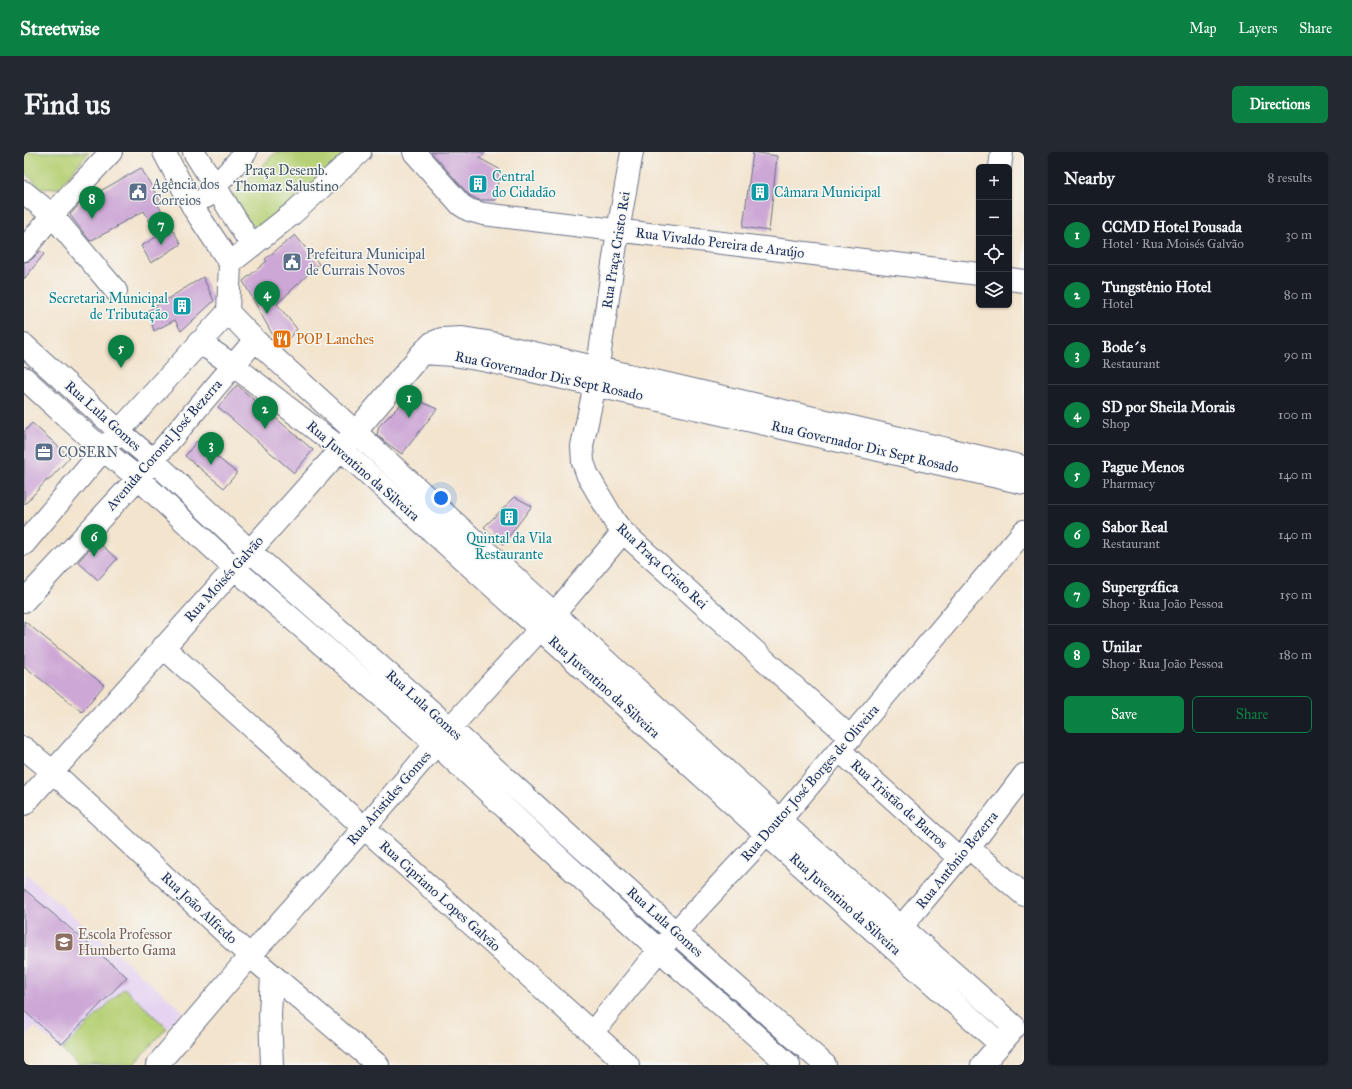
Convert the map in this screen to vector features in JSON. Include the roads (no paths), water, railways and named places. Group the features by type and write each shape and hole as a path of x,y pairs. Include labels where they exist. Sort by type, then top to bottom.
{"street":[{"path":"24,250 52,215 111,152"},
{"path":"24,544 119,431 228,312 230,263 194,209 164,152"},
{"path":"194,152 252,246"},
{"path":"241,152 246,152"},
{"path":"194,209 216,187 246,152"},
{"path":"230,263 292,214 360,152"},
{"name":"Rua Vivaldo Pereira de Araújo","path":"414,152 461,205 469,210 483,214 976,274"},
{"name":"Rua Praça Cristo Rei","path":"632,152 618,231 596,377 582,446 583,462 588,476 615,522 623,532 845,744"},
{"path":"1000,164 1002,152"},
{"path":"24,192 52,215 116,290"},
{"path":"1012,279 1024,281"},
{"name":"Rua Juventino da Silveira","path":"228,312 255,340 464,530 547,622"},
{"name":"Rua Governador Dix Sept Rosado","path":"422,353 432,343 442,340 462,338 487,342 596,377 1024,483"},
{"name":"Avenida Coronel José Bezerra","path":"24,602 138,478 255,340"},
{"name":"Rua Juventino da Silveira","path":"199,342 233,365 341,448 449,546 547,622 773,827 895,935 1000,1044"},
{"name":"Rua Lula Gomes","path":"24,345 153,460 250,551 443,736 557,855 659,950 789,1065"},
{"name":"Rua Moisés Galvão","path":"24,804 356,432 422,353"},
{"name":"Rua Governador Dix Sept Rosado","path":"596,377 1024,467"},
{"name":"Rua Lula Gomes","path":"24,378 103,450 138,478 234,568 572,838 825,1065"},
{"path":"449,546 464,530"},
{"name":"Rua Doutor José Borges de Oliveira","path":"592,1032 659,950 773,827 845,744 1024,531"},
{"name":"Rua Aristides Gomes","path":"157,1065 250,956 364,828 443,736 547,622 623,532"},
{"name":"Rua Cipriano Lopes Galvão","path":"163,648 628,1065"},
{"name":"Rua Tristão de Barros","path":"845,744 964,853 1024,895"},
{"name":"Rua João Alfredo","path":"24,748 52,771 250,956 378,1065"},
{"name":"Rua Antônio Bezerra","path":"895,935 964,853 1024,775"},
{"path":"557,855 572,838"},
{"name":"Rua Juventino da Silveira","path":"895,935 1019,1021"},
{"path":"272,975 270,1015 272,1065"},
{"path":"757,1037 773,1019"},
{"path":"982,1065 1019,1021"}],"place":[{"name":"Central do Cidadão","path":"478,184"},
{"name":"Agência dos Correios","path":"138,192"},
{"name":"Câmara Municipal","path":"760,192"},
{"name":"Unilar","path":"92,219"},
{"name":"Supergráfica","path":"161,245"},
{"name":"Prefeitura Municipal de Currais Novos","path":"292,262"},
{"name":"Secretaria Municipal de Tributação","path":"182,306"},
{"name":"SD por Sheila Morais","path":"267,314"},
{"name":"POP Lanches","path":"282,339"},
{"name":"Pague Menos","path":"121,368"},
{"name":"CCMD Hotel Pousada","path":"409,418"},
{"name":"Tungstênio Hotel","path":"265,429"},
{"name":"COSERN","path":"44,452"},
{"name":"Bode´s","path":"211,465"},
{"name":"Quintal da Vila Restaurante","path":"509,517"},
{"name":"Sabor Real","path":"94,557"},
{"name":"Escola Professor Humberto Gama","path":"64,942"}],"park label":[{"name":"Praça Desemb. Thomaz Salustino","path":"286,178"}]}
